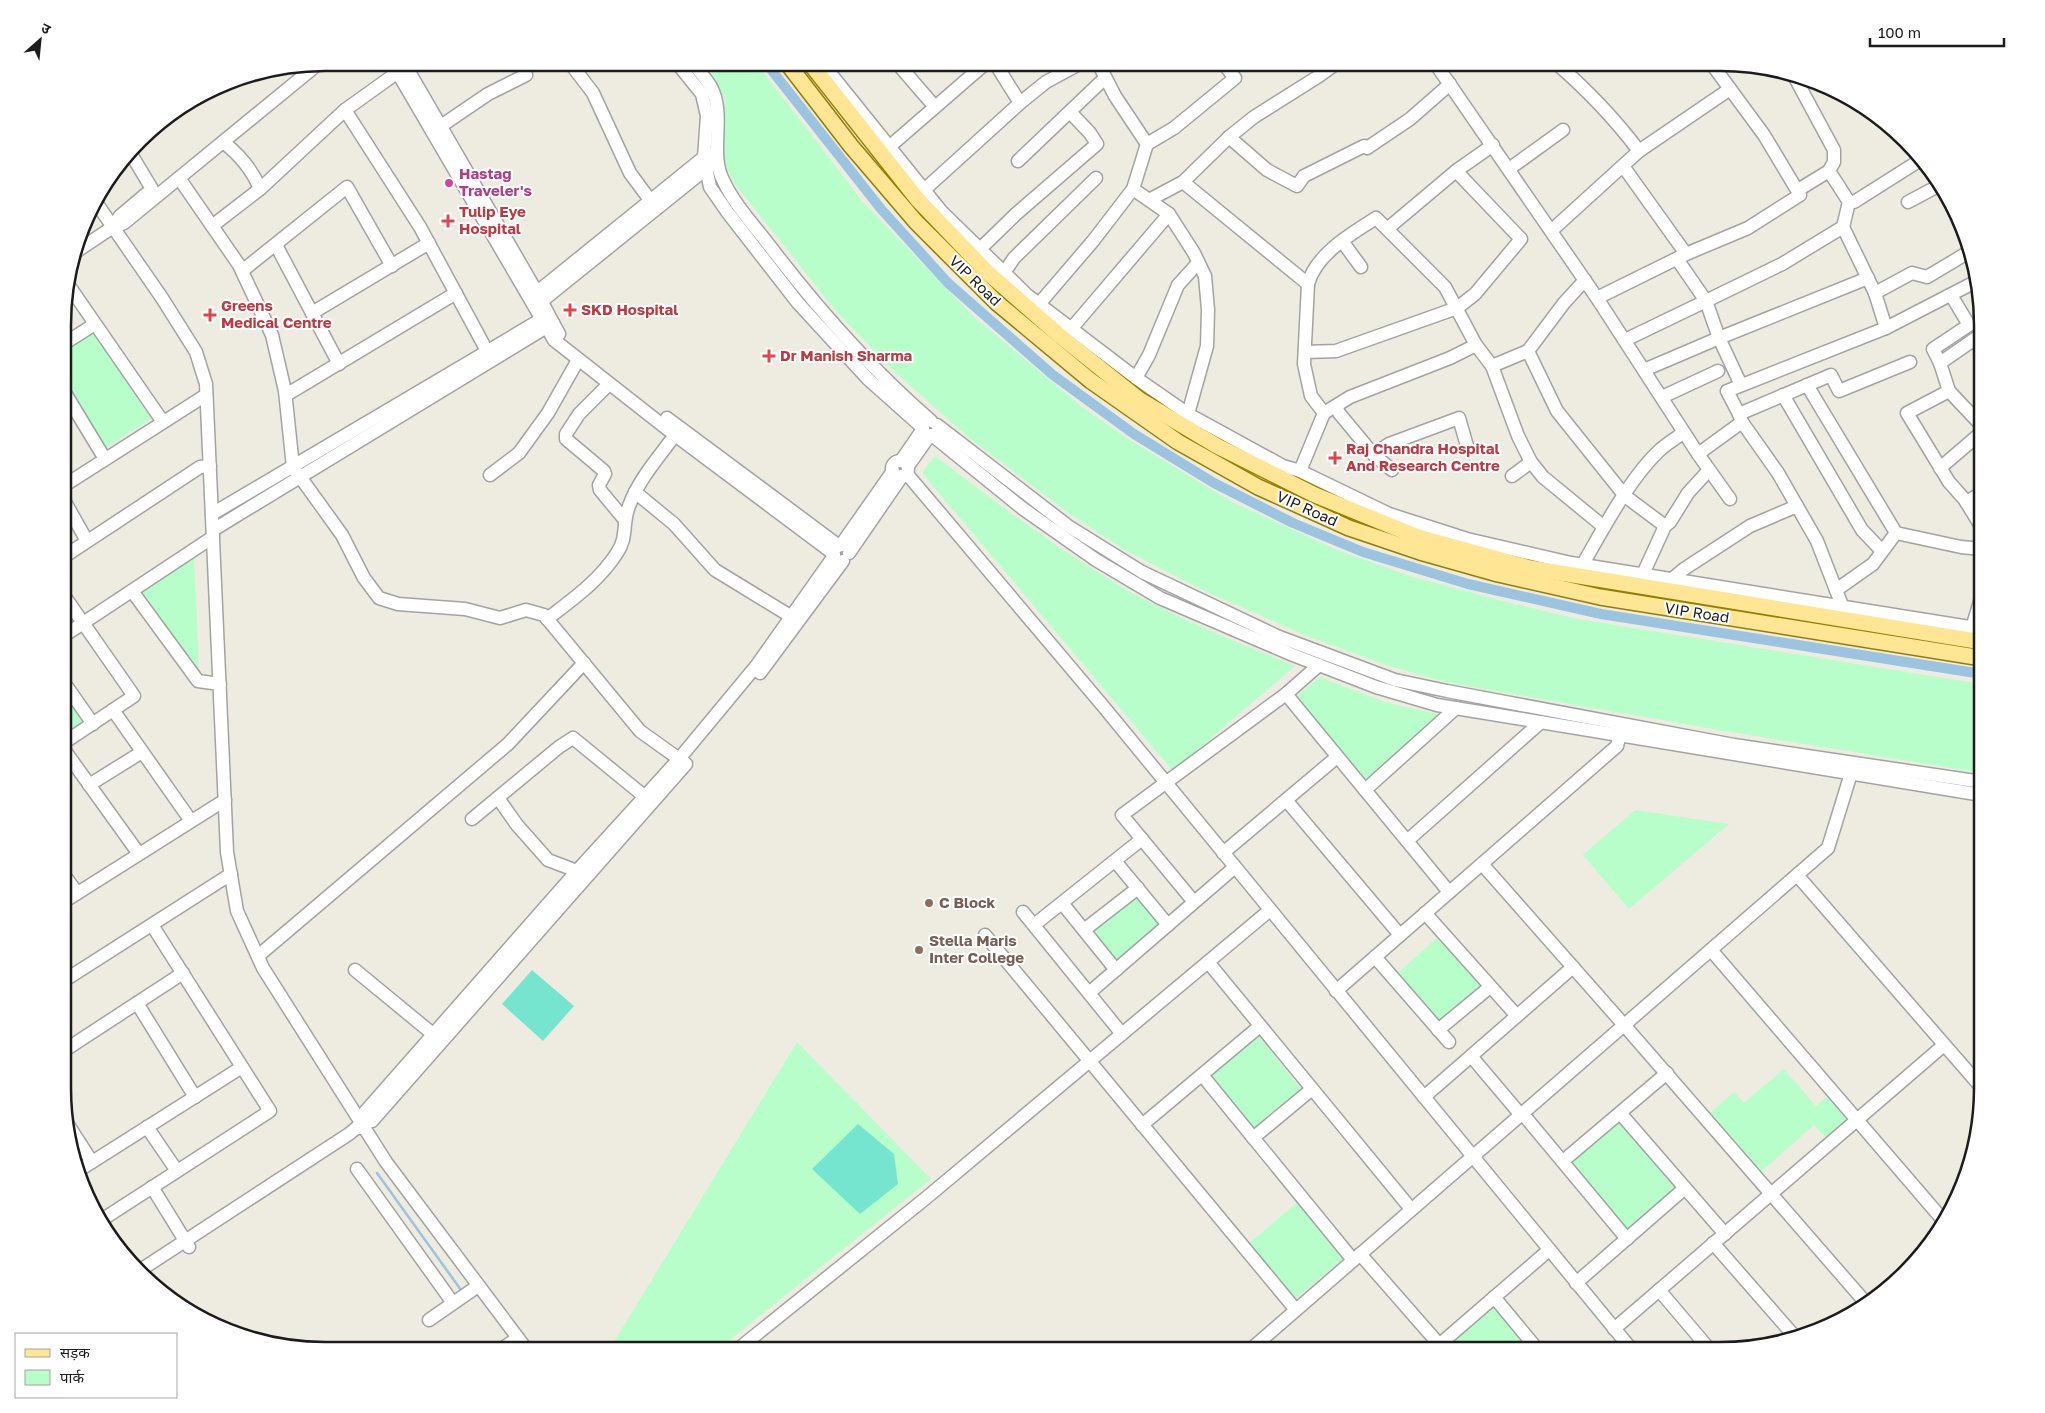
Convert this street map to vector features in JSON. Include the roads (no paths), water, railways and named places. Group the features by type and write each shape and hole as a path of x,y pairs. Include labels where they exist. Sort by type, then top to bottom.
{"main road":[{"name":"VIP Road","path":"793,71 851,146 916,222 996,302 1090,382 1178,442 1258,487 1349,528 1420,552 1498,574 1600,597 1974,657"},
{"name":"VIP Road","path":"816,71 918,200 987,272 1060,336 1140,400 1217,446 1315,496 1418,537 1530,568 1974,641"}],"street":[{"path":"212,226 260,189 345,110 392,71"},
{"path":"401,71 548,321 560,335 840,552"},
{"path":"402,71 441,126 536,300"},
{"path":"441,126 488,94 526,75 524,71"},
{"path":"576,71 593,93 630,173 650,200"},
{"path":"683,71 702,94 707,116 705,163 710,188 798,304 868,379 1022,508 1096,560 1160,598 1319,666 1376,688 1437,705 1620,735 1853,768 1974,781"},
{"path":"698,71 712,88 718,116 718,154 722,178 737,204 801,287 929,429 1068,526 1142,572 1277,636 1395,680 1853,768 1974,794"},
{"name":"VIP Road","path":"828,71 941,211 1004,273 1039,304 1136,378 1188,414 1283,466 1300,471 1388,514 1467,539 1583,564 1974,629"},
{"path":"905,71 936,107"},
{"path":"889,147 977,71"},
{"path":"1000,71 1020,103"},
{"path":"924,190 1020,103 1046,82 1066,71"},
{"path":"1102,71 1115,96 1147,144"},
{"path":"1039,304 1093,241 1133,189 1147,144 1174,128 1235,78 1229,71"},
{"path":"1149,200 1182,182 1229,137 1254,118 1326,71"},
{"path":"1441,71 1598,298 1683,433 1730,499"},
{"path":"1569,71 1624,131 1638,151"},
{"path":"1598,298 1682,256 1748,228 1800,195 1764,135 1718,71"},
{"path":"84,246 113,227 124,223 308,72"},
{"path":"113,227 120,216 295,73"},
{"path":"1018,161 1105,78"},
{"path":"1229,137 1268,170 1297,186 1304,176 1364,146 1367,148 1410,119 1450,84"},
{"path":"1798,190 1829,171 1834,162 1834,150 1799,84"},
{"path":"1551,231 1638,151 1730,89"},
{"path":"345,110 429,243 487,352"},
{"path":"980,249 1016,214 1097,144 1090,133 1070,112"},
{"path":"1509,168 1563,130"},
{"path":"223,142 237,153 255,176 260,189"},
{"path":"1387,229 1456,171 1494,145"},
{"path":"620,232 650,200 718,154"},
{"path":"134,158 152,189"},
{"path":"536,300 705,163"},
{"path":"1848,202 1854,202 1915,163"},
{"path":"1623,166 1682,256 1706,301 1719,338 1741,385"},
{"path":"1305,352 1336,351 1457,308 1475,294 1522,239 1456,171"},
{"path":"1829,171 1848,202 1843,227 1875,293 1886,328"},
{"path":"179,178 242,271 272,335 286,396 296,472 342,535 364,578 379,598 398,604 465,609 500,618 526,610 544,615 640,732 682,761"},
{"path":"1004,273 1014,258 1096,178"},
{"path":"1182,182 1308,284"},
{"path":"242,271 347,187 392,266"},
{"path":"1908,202 1934,188"},
{"path":"1133,189 1169,214 1205,276 1208,310 1206,346 1188,414"},
{"path":"100,208 162,298 196,352 206,384 227,852 237,911 268,976 386,1162 521,1342"},
{"path":"1071,329 1169,214"},
{"path":"1324,413 1311,396 1304,364 1308,284 1316,264 1342,242 1376,218 1445,287 1476,345 1492,366 1518,436 1531,462 1543,477 1604,527"},
{"path":"1625,340 1782,264 1843,227"},
{"path":"1342,242 1361,267"},
{"path":"312,314 429,243"},
{"path":"276,245 338,364"},
{"path":"1875,293 1912,273 1927,277 1963,255"},
{"path":"1136,378 1149,355 1178,285 1198,262"},
{"path":"1644,370 1868,278"},
{"path":"1492,366 1528,351 1564,303 1585,280"},
{"path":"1843,608 1817,541 1778,473 1740,418 1727,391 1886,328 1971,284"},
{"path":"73,292 163,422"},
{"path":"286,396 456,293"},
{"path":"1951,295 1969,325 1932,350 1940,363 1949,391 1974,418"},
{"path":"71,631 213,534 296,472 487,352 548,321"},
{"path":"548,321 554,340 608,384 675,435 840,552"},
{"path":"212,514 296,472 548,321"},
{"path":"71,339 95,324"},
{"path":"1940,363 1974,340"},
{"path":"1300,471 1324,413 1350,397 1450,358 1476,345"},
{"path":"1528,351 1557,411 1625,496 1665,526"},
{"path":"490,475 519,453 548,413 578,360"},
{"path":"1698,454 1740,418 1783,395 1831,375 1839,391 1910,362"},
{"path":"1662,398 1718,371"},
{"path":"608,384 579,414 566,434 566,440 604,472 605,474 599,485 600,490 624,519"},
{"path":"1808,385 1896,533 1974,548"},
{"path":"1949,391 1907,413 1949,482 1974,515"},
{"path":"71,481 206,395"},
{"path":"1783,395 1862,530 1882,552"},
{"path":"71,403 105,459"},
{"path":"1336,406 1373,454 1392,470"},
{"path":"1373,454 1389,444 1459,418 1467,446"},
{"path":"146,1267 188,1244 352,1141 362,1124 365,1112 644,796 682,761 757,665 902,470 929,429"},
{"path":"1583,564 1604,527 1642,470 1661,450 1683,433"},
{"path":"548,618 592,584 618,552 626,534 624,519 635,492 640,482 675,435"},
{"path":"1940,468 1974,439"},
{"path":"1512,476 1531,462"},
{"path":"71,552 200,467 210,466"},
{"path":"902,470 1103,706 1625,1342"},
{"path":"1642,574 1665,526 1670,522 1688,493 1709,470"},
{"path":"635,492 674,524 715,570 792,617"},
{"path":"1966,502 1974,498"},
{"path":"1672,579 1684,568 1750,526 1797,506"},
{"path":"71,512 88,541"},
{"path":"1836,590 1873,564 1896,533"},
{"path":"362,1124 372,1121 379,1114 682,761 775,656 840,552"},
{"path":"132,591 198,680 220,684"},
{"path":"71,606 134,696 71,738"},
{"path":"258,956 508,744 584,663"},
{"path":"1194,902 1122,815 1286,694 1319,666"},
{"path":"71,693 93,724"},
{"path":"1286,694 1449,892"},
{"path":"1365,790 1456,708"},
{"path":"113,710 191,821"},
{"path":"1408,841 1541,722"},
{"path":"1336,991 1616,746 1620,735"},
{"path":"472,819 485,806 498,798 559,747 573,738 644,796"},
{"path":"89,785 142,752"},
{"path":"1223,853 1337,756"},
{"path":"71,760 139,854"},
{"path":"1259,1342 1828,848 1853,768"},
{"path":"498,798 517,825 548,860 577,872"},
{"path":"71,897 224,800"},
{"path":"1286,800 1400,936"},
{"path":"1034,925 1142,839"},
{"path":"1115,861 1168,925"},
{"path":"1482,864 1667,1073 1862,1298"},
{"path":"1089,993 1235,867"},
{"path":"71,976 231,874"},
{"path":"1797,875 1974,1079"},
{"path":"71,884 77,893"},
{"path":"1084,930 1138,888"},
{"path":"1062,903 1116,970"},
{"path":"747,1342 926,1198 1270,910"},
{"path":"1023,912 1122,1034"},
{"path":"1425,913 1517,1016"},
{"path":"106,1217 270,1111 152,925"},
{"path":"985,935 1296,1310"},
{"path":"1711,950 1939,1216"},
{"path":"1375,957 1449,1042"},
{"path":"1208,962 1411,1209"},
{"path":"1424,1097 1573,967"},
{"path":"355,970 434,1035"},
{"path":"71,1046 183,973"},
{"path":"1438,1030 1490,986"},
{"path":"136,1003 195,1097"},
{"path":"1142,1125 1260,1026"},
{"path":"1614,1329 1944,1045"},
{"path":"1471,1056 1627,1239"},
{"path":"84,1167 242,1067"},
{"path":"1562,1161 1667,1073"},
{"path":"1202,1075 1253,1138 1356,1257 1436,1342"},
{"path":"1253,1138 1312,1089"},
{"path":"1620,1113 1724,1234"},
{"path":"147,1128 177,1171"},
{"path":"76,1137 92,1162"},
{"path":"358,1169 453,1303"},
{"path":"152,1187 188,1244"},
{"path":"1576,1282 1685,1188"},
{"path":"1713,1243 1790,1331"},
{"path":"151,1272 188,1244"},
{"path":"1448,1342 1494,1297 1549,1250"},
{"path":"429,1320 478,1286"},
{"path":"1659,1290 1703,1342"},
{"path":"1494,1297 1528,1342"},
{"path":"512,1342 518,1338"}],"waterway":[{"path":"772,71 881,209 948,283 1053,375 1134,434 1214,483 1293,523 1363,552 1468,584 1601,614 1974,673"},
{"path":"377,1173 461,1290"}],"place":[{"name":"Hastag Traveler's","path":"449,183"},
{"name":"Tulip Eye Hospital","path":"448,221"},
{"name":"SKD Hospital","path":"570,310"},
{"name":"Greens Medical Centre","path":"210,315"},
{"name":"Dr Manish Sharma","path":"769,356"},
{"name":"Raj Chandra Hospital And Research Centre","path":"1335,458"},
{"name":"C Block","path":"929,903"},
{"name":"Stella Maris Inter College","path":"919,950"}]}
